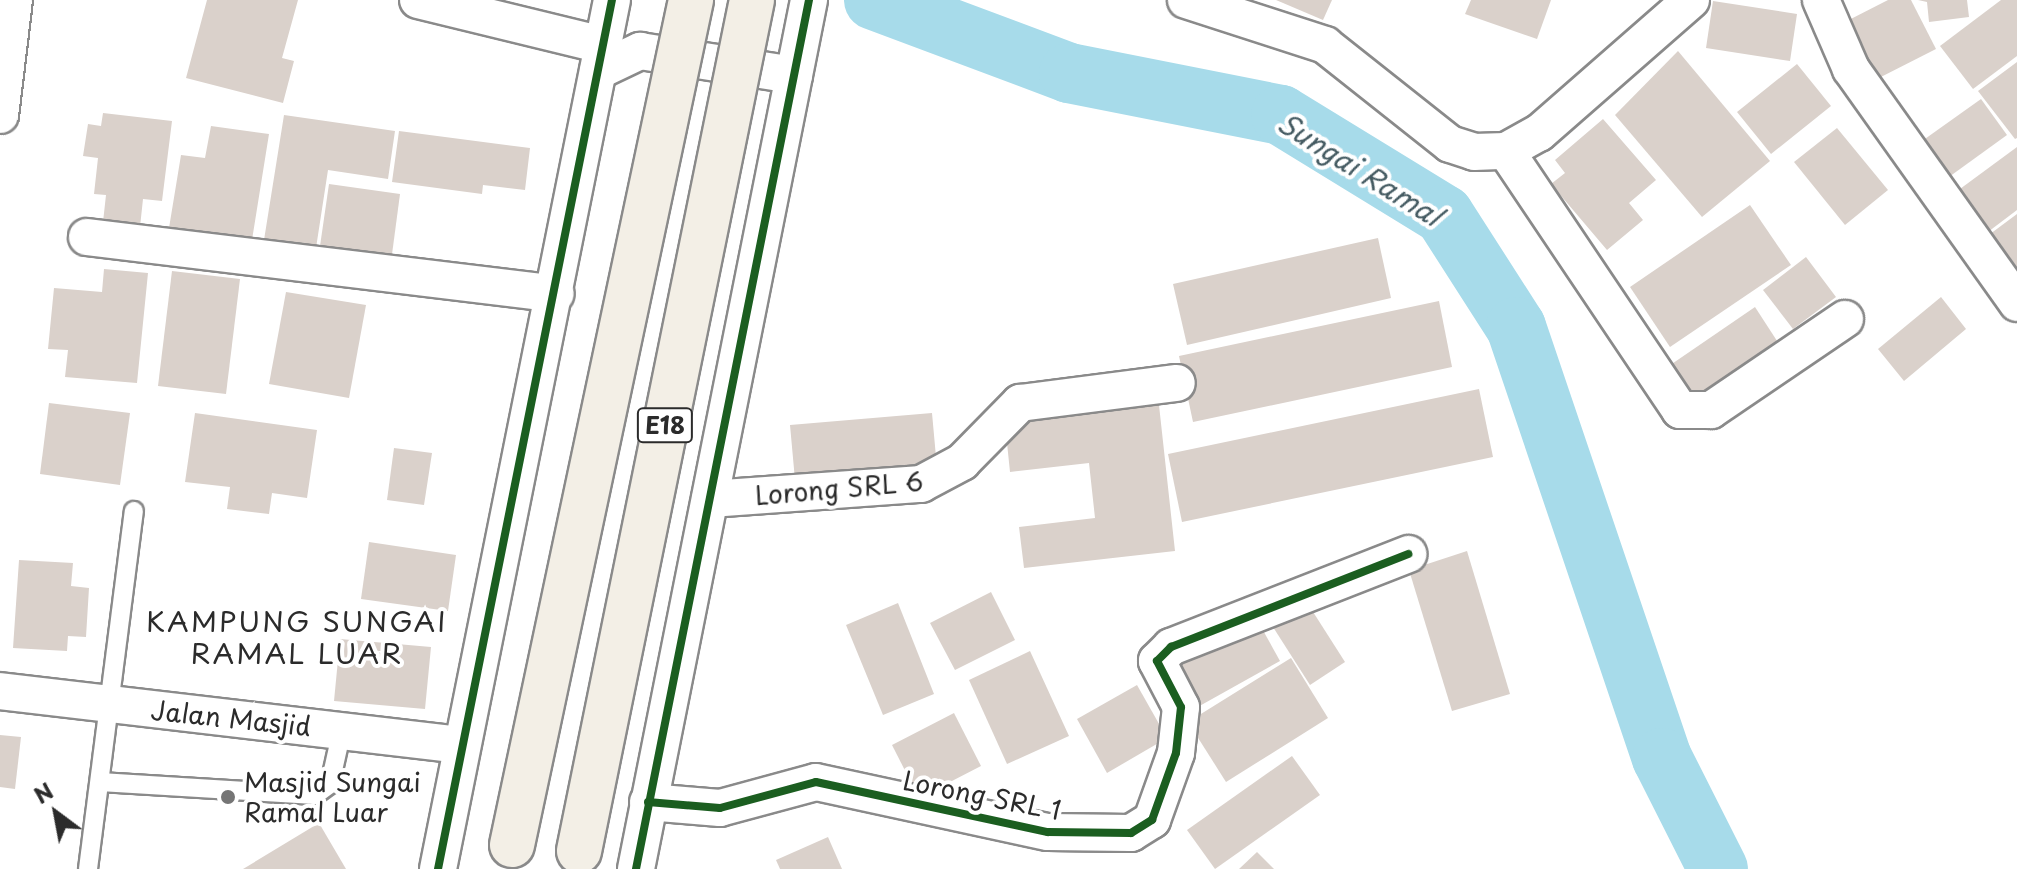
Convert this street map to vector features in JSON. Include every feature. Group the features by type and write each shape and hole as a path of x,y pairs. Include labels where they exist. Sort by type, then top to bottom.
{"highway":[{"name":"E18","path":"512,845 691,0"},
{"name":"E18","path":"579,851 752,0"}],"street":[{"path":"0,115 14,0"},
{"path":"418,0 601,58 640,51 794,75"},
{"path":"1186,0 1325,45 1450,144 1506,151 1539,133 1691,0"},
{"path":"1821,0 1851,69 2017,303"},
{"path":"438,869 556,294 611,4"},
{"path":"611,4 640,51"},
{"path":"636,869 807,12"},
{"path":"1506,151 1680,410 1711,410 1845,319"},
{"path":"87,237 556,294"},
{"name":"Lorong SRL 6","path":"710,499 921,484 962,462 1020,403 1177,383"},
{"name":"Lorong SRL 1","path":"648,802 720,808 816,782 1048,832 1131,833 1152,820 1176,753 1181,707 1157,661 1171,647 1408,554"},
{"name":"Jalan Masjid","path":"0,691 461,745"}],"lane":[{"path":"88,869 134,511"},
{"path":"100,782 315,795 330,784 342,730"}],"building":[{"path":"207,0 298,0 282,58 294,61 283,103 186,78"},
{"path":"1276,0 1332,0 1323,20"},
{"path":"1471,0 1551,0 1537,39 1465,14"},
{"path":"1888,0 1911,0 1936,49 1871,82 1841,24"},
{"path":"1918,0 1967,0 1969,17 1929,22 1927,2"},
{"path":"2001,0 2017,0 2017,56 1973,89 1940,46"},
{"path":"1713,1 1797,14 1790,61 1706,48"},
{"path":"1678,51 1770,161 1702,217 1615,115"},
{"path":"2017,62 2017,138 2015,139 1978,91"},
{"path":"1797,64 1831,106 1771,154 1737,112"},
{"path":"1981,99 2007,135 1942,182 1915,146"},
{"path":"103,113 172,121 162,201 143,199 140,227 103,222 106,195 94,194 98,158 83,156 88,124 101,126"},
{"path":"284,115 395,131 388,179 328,170 316,248 264,240"},
{"path":"1603,119 1656,180 1629,203 1643,220 1607,250 1551,184 1565,173 1555,160"},
{"path":"211,126 269,134 252,240 169,228 181,155 205,158"},
{"path":"1837,128 1888,190 1845,225 1794,162"},
{"path":"399,131 530,148 525,190 483,185 482,194 392,182"},
{"path":"2017,147 2017,210 1976,241 1945,200"},
{"path":"329,184 400,194 391,262 319,253"},
{"path":"1750,205 1791,265 1670,347 1630,287"},
{"path":"2017,214 2017,288 1978,243"},
{"path":"1378,238 1391,298 1187,345 1173,284"},
{"path":"1806,257 1836,297 1793,329 1763,290"},
{"path":"104,269 148,273 137,383 65,377 68,350 48,349 54,288 102,292"},
{"path":"172,271 240,279 226,394 158,386"},
{"path":"286,292 366,305 349,398 269,384"},
{"path":"1941,297 1966,329 1904,381 1878,349"},
{"path":"1439,301 1452,367 1193,422 1179,356"},
{"path":"1755,307 1781,347 1690,409 1663,370"},
{"path":"1479,389 1493,457 1182,522 1168,454"},
{"path":"1158,396 1175,551 1024,568 1019,527 1095,518 1089,463 1010,472 1004,414"},
{"path":"49,403 130,413 120,485 40,474"},
{"path":"195,413 317,430 307,498 272,493 269,514 227,509 230,487 185,482"},
{"path":"932,413 937,468 795,480 790,425"},
{"path":"394,448 432,453 424,505 387,500"},
{"path":"369,542 456,555 448,611 361,599"},
{"path":"1467,551 1510,694 1452,711 1409,570"},
{"path":"19,560 73,563 71,586 89,588 86,637 68,636 67,651 13,648"},
{"path":"991,592 1015,640 955,670 930,623"},
{"path":"898,603 934,694 883,715 846,625"},
{"path":"1308,604 1345,662 1310,685 1273,627"},
{"path":"1255,616 1280,661 1187,713 1163,667"},
{"path":"340,639 431,647 425,709 334,701"},
{"path":"1030,651 1069,736 1007,764 969,680"},
{"path":"1291,658 1328,718 1226,782 1188,722"},
{"path":"1137,685 1167,738 1107,773 1077,719"},
{"path":"954,713 981,766 919,798 892,745"},
{"path":"0,735 21,737 15,789 0,787"},
{"path":"1292,756 1320,795 1215,869 1187,830"},
{"path":"319,823 346,869 243,869"},
{"path":"828,837 842,869 780,869 776,860"},
{"path":"1257,852 1274,869 1239,869"}],"waterway":[{"name":"Sungai Ramal","path":"874,0 1069,73 1281,115 1444,215 1516,327 1662,758 1718,869"}],"cycle path":[{"path":"438,869 612,0"},
{"path":"636,869 809,0"},
{"path":"648,802 720,808 816,782 1048,832 1131,833 1152,820 1176,753 1181,707 1157,661 1171,647 1408,554"}],"place":[{"name":"Masjid Sungai Ramal Luar","path":"228,797"}],"district":[{"name":"KAMPUNG SUNGAI RAMAL LUAR","path":"297,637"}]}
